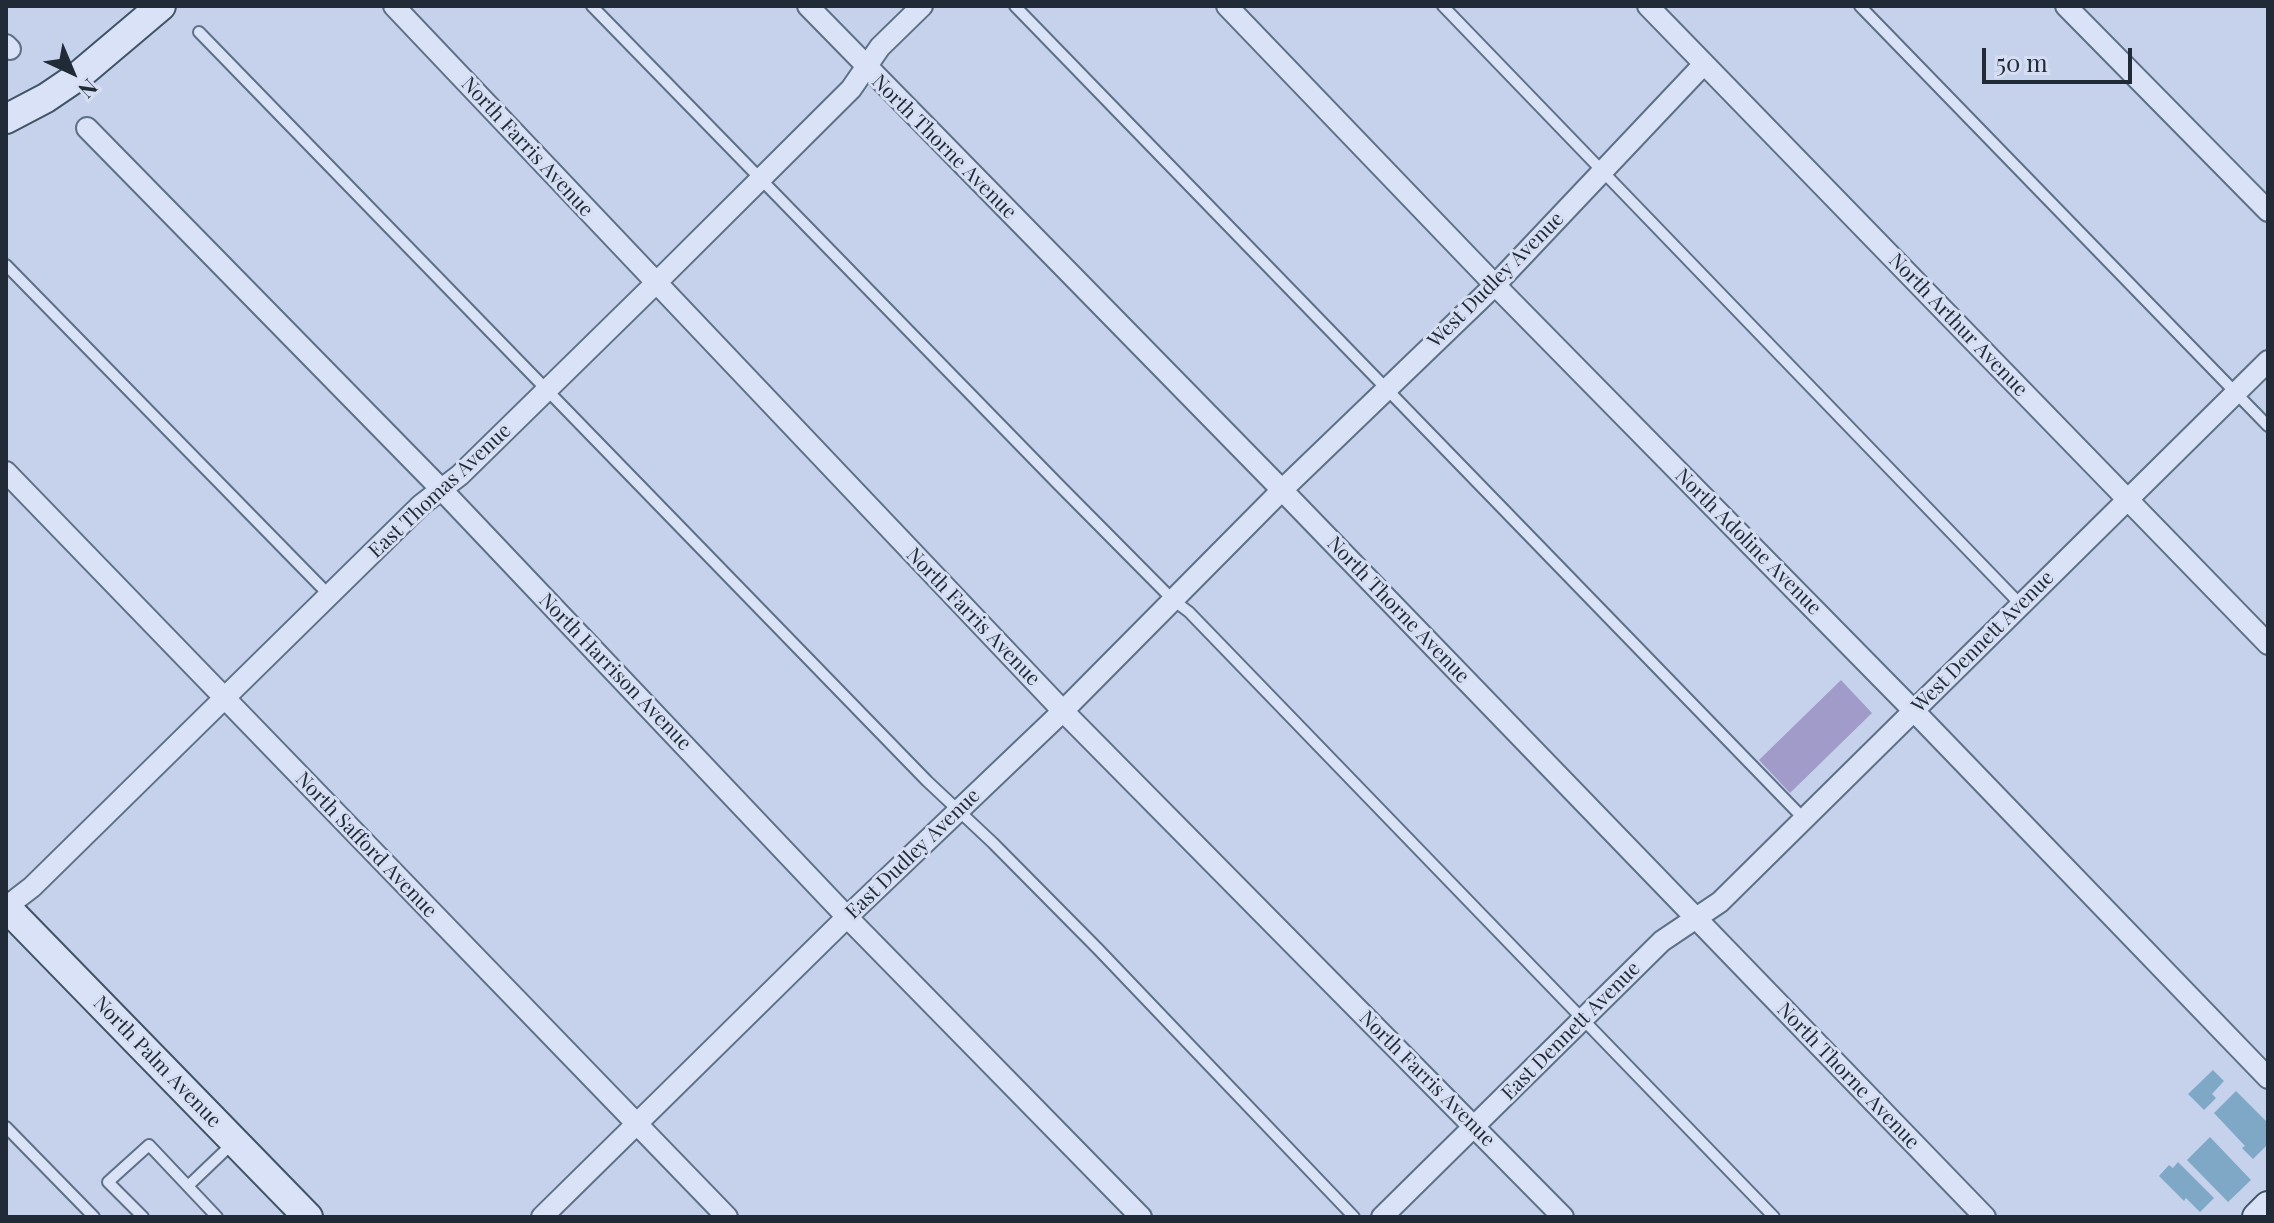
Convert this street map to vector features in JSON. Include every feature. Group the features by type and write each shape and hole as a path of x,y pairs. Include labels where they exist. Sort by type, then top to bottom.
{"main road":[{"path":"6,119 77,77 161,6"},
{"name":"North Palm Avenue","path":"6,907 297,1210"},
{"path":"2257,1217 2268,1206"}],"street":[{"name":"North Farris Avenue","path":"394,6 1063,711 1563,1217"},
{"name":"North Thorne Avenue","path":"808,6 1282,490 1985,1217"},
{"name":"East Thomas Avenue","path":"6,907 32,887 421,505 460,475 656,283 851,89 880,47 922,6"},
{"name":"North Adoline Avenue","path":"1227,6 2268,1078"},
{"name":"North Arthur Avenue","path":"1648,6 2268,644"},
{"path":"2066,6 2268,211"},
{"name":"West Dudley Avenue","path":"1282,490 1495,285 1704,64"},
{"name":"North Harrison Avenue","path":"87,128 442,490 847,917 1141,1217"},
{"name":"West Dennett Avenue","path":"1696,918 1720,902 2268,361"},
{"name":"North Safford Avenue","path":"6,472 727,1217"},
{"name":"East Dudley Avenue","path":"542,1217 847,917 1063,711 1282,490"},
{"name":"East Dennett Avenue","path":"1382,1217 1662,941 1696,918"}],"lane":[{"path":"592,6 1173,600 1199,623 1774,1217"},
{"path":"1015,6 1804,819"},
{"path":"1443,6 2021,605"},
{"path":"1860,6 2268,426"},
{"path":"199,32 958,811 1098,949 1354,1217"},
{"path":"6,265 330,596"},
{"path":"6,1127 94,1217"},
{"path":"188,1186 234,1142"},
{"path":"143,1217 108,1182 149,1145 217,1217"}],"shaded area":[{"path":"1841,680 1872,713 1790,793 1759,760"}],"building":[{"path":"2213,1070 2224,1081 2212,1094 2216,1098 2204,1110 2188,1094"},
{"path":"2236,1091 2268,1123 2268,1144 2253,1159 2214,1113"},
{"path":"2210,1137 2251,1180 2228,1202 2187,1160"},
{"path":"2178,1162 2214,1198 2200,1212 2159,1176 2169,1165 2173,1168"}]}
